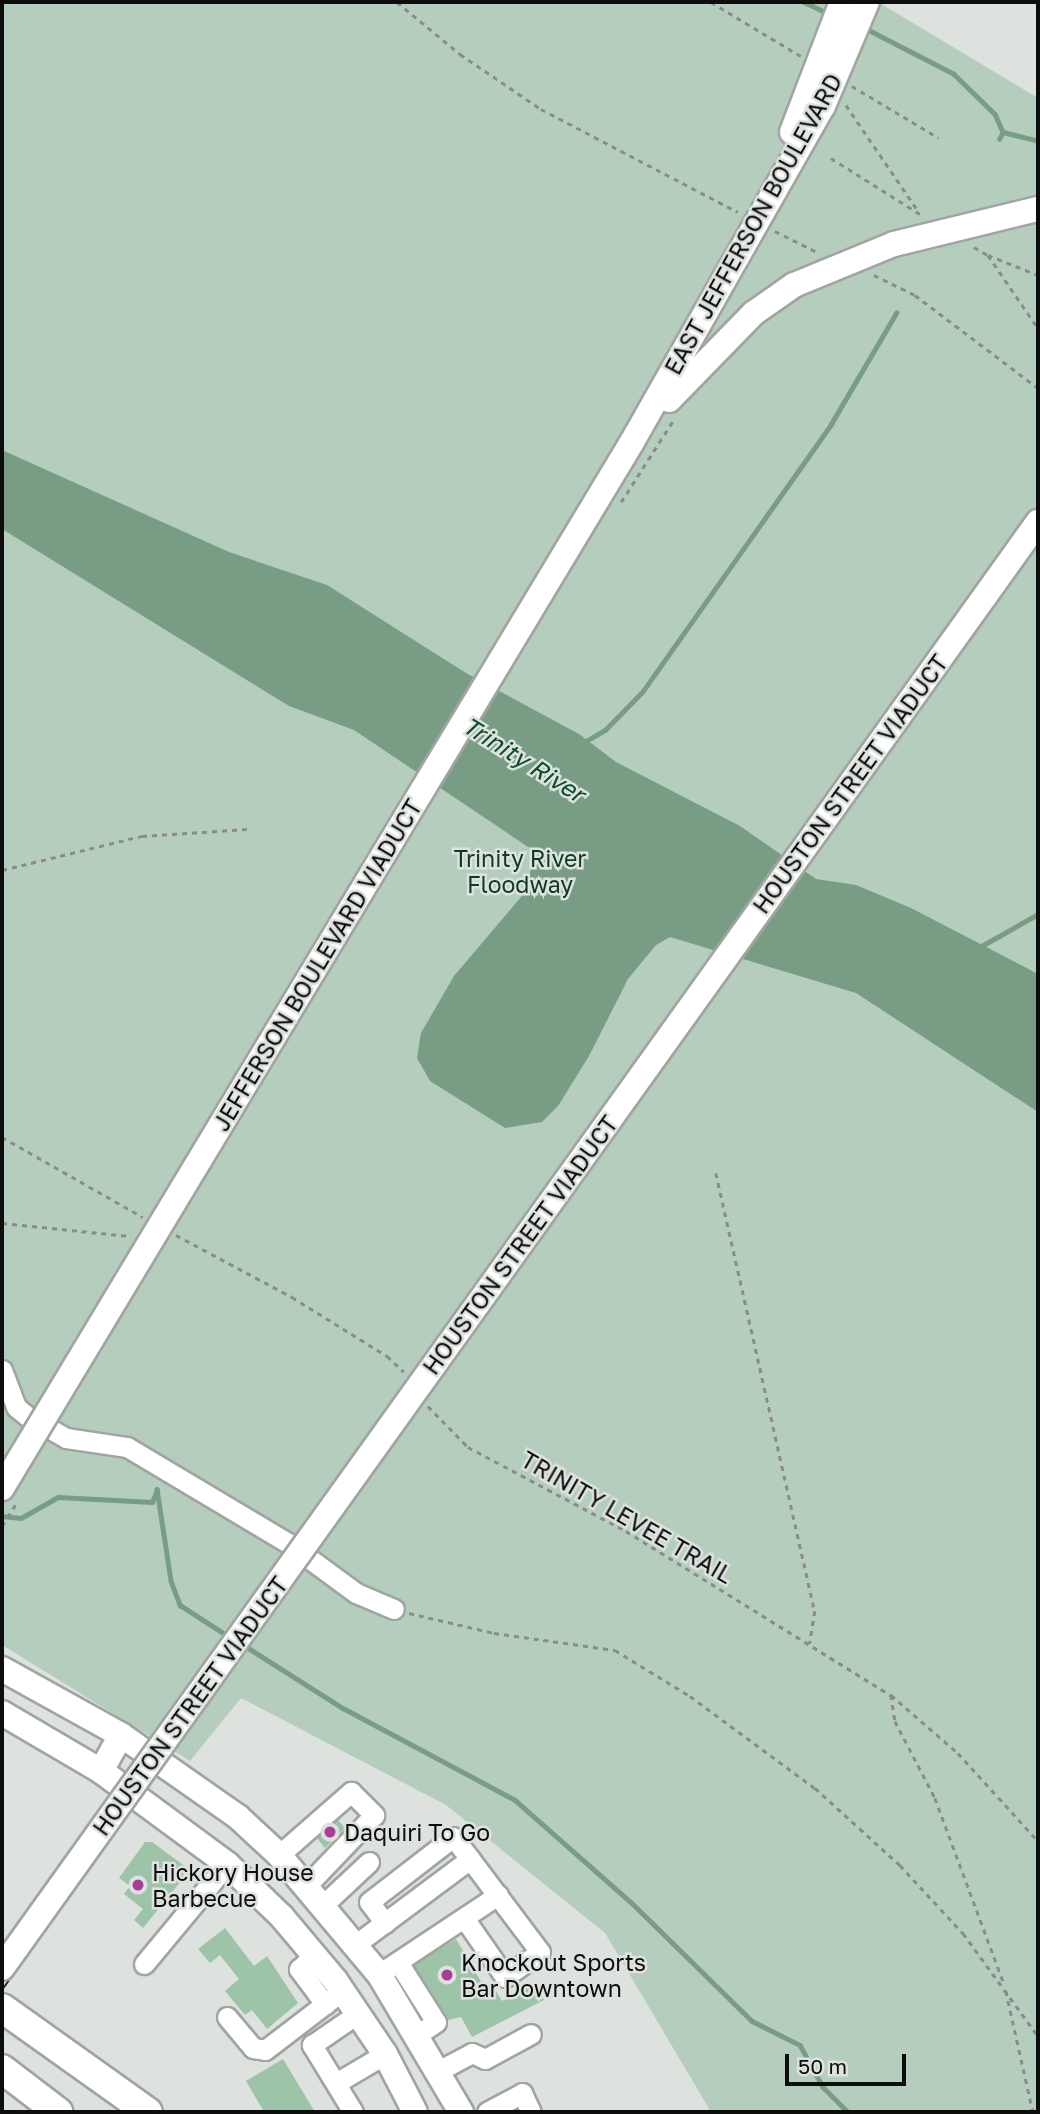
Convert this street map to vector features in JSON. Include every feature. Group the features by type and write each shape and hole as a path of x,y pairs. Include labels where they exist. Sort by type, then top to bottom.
{"highway":[{"path":"2,2008 148,2112"},
{"path":"2,2069 58,2112"}],"main road":[{"path":"750,234 818,72 842,2"},
{"name":"EAST JEFFERSON BOULEVARD","path":"632,443 823,106 867,2"},
{"path":"632,443 701,362 754,313 794,285 894,244 1038,209"},
{"name":"JEFFERSON BOULEVARD VIADUCT","path":"9,1495 632,443"},
{"name":"HOUSTON STREET VIADUCT","path":"2,1968 1038,522"},
{"path":"2,1669 121,1735 228,1810 279,1855 356,1944 388,1968 418,2034 461,2112"},
{"path":"2,1713 101,1771 227,1864 282,1917 314,1956 334,1997 357,2014 385,2054 415,2112"},
{"path":"101,1771 121,1735"},
{"path":"282,1917 307,1885"},
{"path":"385,2054 418,2034"}],"lane":[{"path":"2,1370 9,1413 66,1438 127,1447 288,1543 356,1592 394,1609"},
{"path":"279,1855 351,1792 374,1815 307,1885"},
{"path":"385,1923 369,1902 453,1837 540,1952 505,1977 464,1918"},
{"path":"356,1944 470,1859"},
{"path":"323,1905 369,1862"},
{"path":"144,1964 227,1864"},
{"path":"388,1968 498,1895"},
{"path":"227,2017 253,2048 265,2050 334,1997"},
{"path":"353,2112 312,2045 357,2014"},
{"path":"440,2070 472,2053 485,2059 531,2034"},
{"path":"336,2083 385,2054"},
{"path":"487,2112 522,2093 531,2112"}],"path":[{"path":"397,2 460,54 541,109 587,134"},
{"path":"831,158 921,215 842,99"},
{"path":"1038,275 988,255 1038,328"},
{"path":"620,505 676,415"},
{"path":"2,870 142,836 247,830"},
{"path":"2,1137 151,1222"},
{"path":"716,1173 815,1611 810,1644"},
{"path":"2,1223 135,1236"},
{"path":"163,1228 292,1297 387,1356 407,1377"},
{"path":"181,1229 174,1241 188,1242"},
{"name":"TRINITY LEVEE TRAIL","path":"423,1399 468,1447 626,1531 891,1695 958,1753 1038,1841"},
{"path":"2,1526 9,1495"},
{"path":"394,1609 495,1633 615,1650 725,1721 856,1824 933,1898 1005,1987 1038,2036"},
{"path":"891,1695 895,1721 935,1798 1005,1987 1033,2112"}],"green space":[{"name":"Trinity River Floodway","path":"2,2 878,2 1038,98 1038,2112 711,2112 605,1933 446,1805 241,1698 190,1761 2,1645"}],"water":[{"name":"Trinity River","path":"2,450 229,552 327,585 466,673 579,734 616,762 740,826 816,879 856,885 911,908 1038,974 1038,1112 856,993 670,937 656,945 628,979 589,1056 558,1106 542,1122 505,1128 430,1081 417,1058 421,1033 454,976 521,897 537,853 354,730 289,706 2,529"}],"building":[{"path":"338,1820 345,1828 325,1848 317,1838"},
{"name":"Hickory House Barbecue","path":"145,1842 152,1842 190,1870 143,1928 134,1920 143,1909 124,1894 130,1886 119,1878"},
{"path":"225,1928 254,1966 267,1956 298,2003 267,2029 252,2010 245,2015 225,1991 239,1979 220,1955 210,1963 198,1949"},
{"name":"Knockout Sports Bar Downtown","path":"456,1939 486,1990 493,1986 502,2001 534,1983 544,2000 472,2037 461,2017 448,2020 414,1965"},
{"path":"283,2059 315,2112 264,2112 246,2081"}],"waterway":[{"path":"804,2 828,13"},
{"path":"865,28 954,74 995,114 1003,132"},
{"path":"1003,132 1038,141"},
{"path":"999,139 1003,132"},
{"path":"583,743 605,730 643,691 831,424 896,313"},
{"path":"978,948 1038,914"},
{"path":"157,1489 171,1581 180,1605 228,1636"},
{"path":"2,1516 21,1518 58,1497 152,1502 157,1490"},
{"path":"242,1644 343,1708 515,1800 632,1903 752,2021 800,2045 823,2087 848,2112"}],"tram line":[{"path":"2,1990 1038,543"}],"place":[{"name":"Daquiri To Go","path":"330,1832"},
{"name":"Hickory House Barbecue","path":"138,1885"},
{"name":"Knockout Sports Bar Downtown","path":"447,1975"}]}
